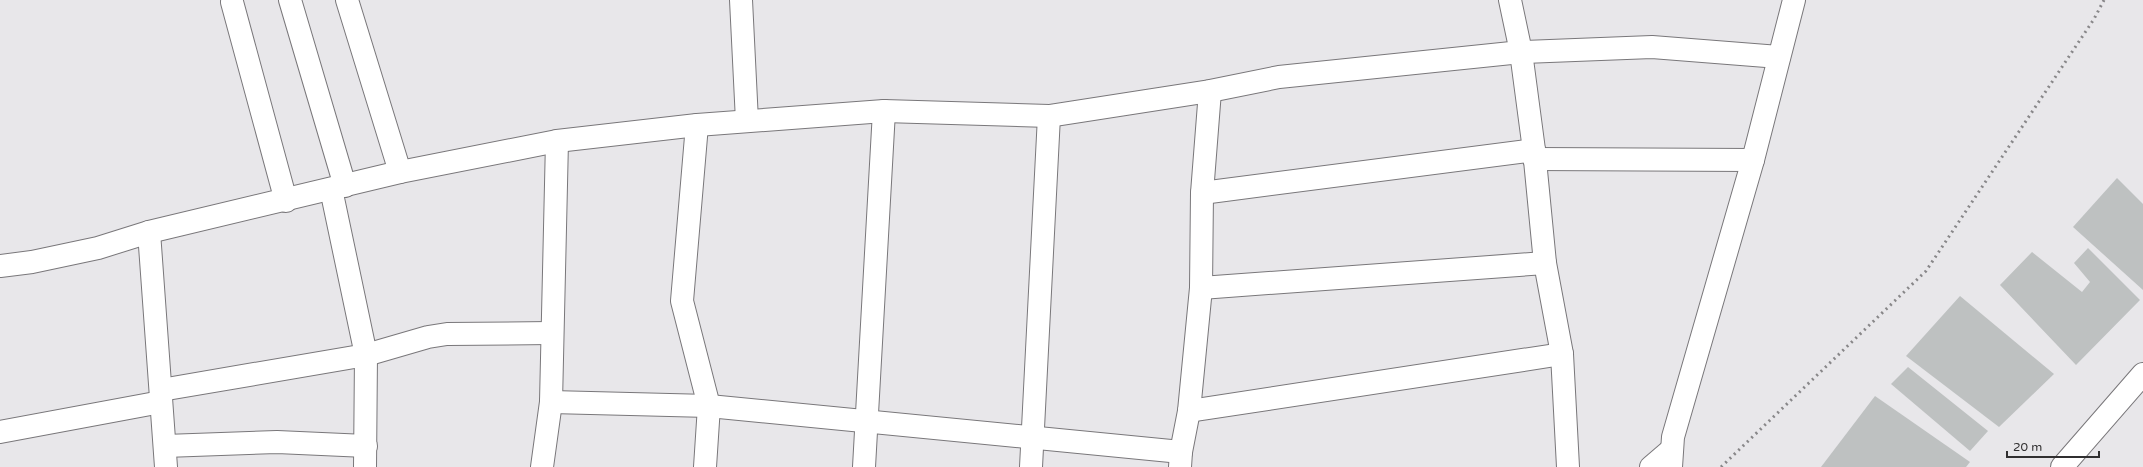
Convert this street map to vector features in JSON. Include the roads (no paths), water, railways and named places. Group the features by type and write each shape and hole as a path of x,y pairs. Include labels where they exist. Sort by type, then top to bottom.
{"street":[{"path":"290,0 338,188 366,355 365,467"},
{"path":"347,0 400,172"},
{"path":"741,0 747,121"},
{"path":"1510,0 1521,52 1534,155 1545,263 1562,354 1568,467"},
{"path":"1651,467 1672,458 1673,437 1753,160 1794,0"},
{"path":"232,2 286,201"},
{"path":"0,266 32,262 98,248 149,232 286,201 400,172 557,141 697,125 884,111 1049,116 1210,91 1279,76 1521,52 1652,47 1779,57"},
{"path":"551,402 710,406 1033,437 1180,459 1189,411 1201,288 1202,193 1210,91"},
{"path":"864,467 884,111"},
{"path":"1031,467 1049,116"},
{"path":"697,125 682,301 710,406 705,467"},
{"path":"542,467 551,402 551,333 557,141"},
{"path":"1202,193 1534,155 1753,160"},
{"path":"149,232 166,456 277,442 366,446"},
{"path":"1201,288 1545,263"},
{"path":"0,432 161,396 366,355 428,337 447,334 551,333"},
{"path":"1189,411 1562,354"},
{"path":"2062,467 2143,374"}],"railway":[{"path":"1721,467 1926,271 2094,19 2104,0"}]}
